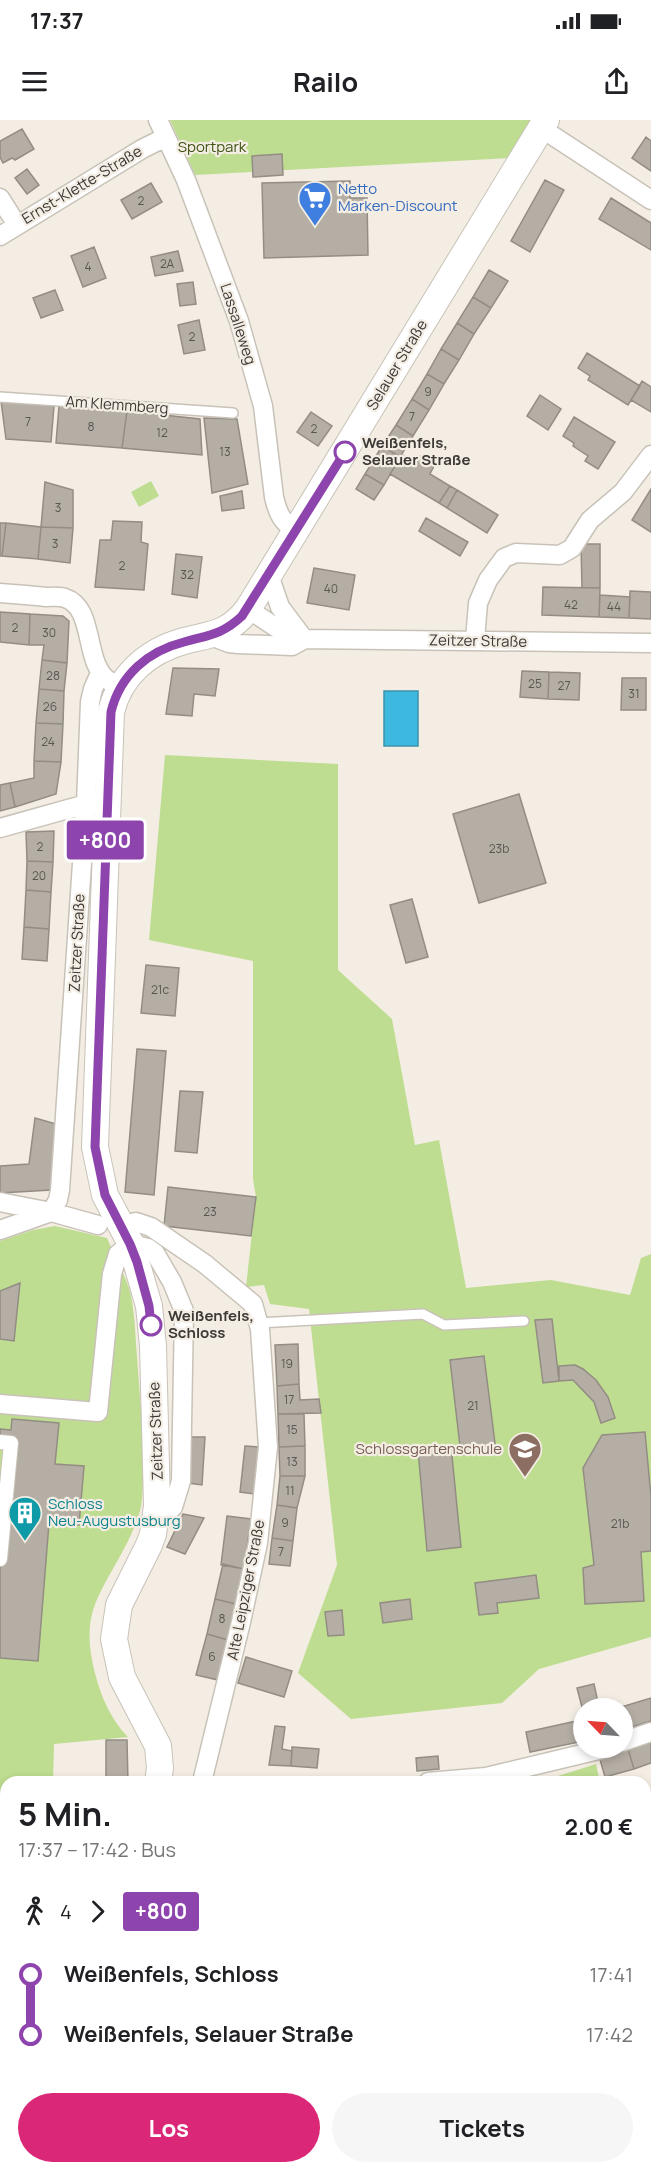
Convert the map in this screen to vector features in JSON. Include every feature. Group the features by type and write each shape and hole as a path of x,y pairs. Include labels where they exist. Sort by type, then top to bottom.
{"main road":[{"name":"Selauer Straße","path":"248,609 544,124"},
{"name":"Zeitzer Straße","path":"159,1776 158,1746 125,1684 114,1639 119,1605 149,1545 155,1525 158,1478 153,1346 149,1306 116,1232 105,1195 95,1147 96,804 111,712 110,680 134,669 155,653 184,641 211,636 234,624 248,609"}],"street":[{"name":"Lassalleweg","path":"158,120 186,180 226,285 263,406 277,510 282,520 296,531"},
{"path":"544,124 651,200"},
{"name":"Ernst-Klette-Straße","path":"0,236 142,148 166,137"},
{"path":"0,198 16,225"},
{"path":"475,640 478,603 488,580 504,558 516,553 560,555 572,548 590,520 623,492 651,455"},
{"path":"270,575 280,607 304,639"},
{"path":"0,593 66,598 78,606 96,665 110,680"},
{"name":"Zeitzer Straße","path":"248,609 289,636 304,639 651,643"},
{"name":"Zeitzer Straße","path":"211,636 229,644 292,646 304,639"},
{"path":"0,828 96,804"},
{"name":"Zeitzer Straße","path":"51,1212 58,1200 60,1190 96,804"},
{"path":"0,1202 51,1212 116,1232 155,1253 172,1282 184,1311 182,1481 173,1507 155,1525"},
{"path":"0,1230 51,1212"},
{"name":"Alte Leipziger Straße","path":"116,1232 136,1222 160,1231 205,1264 253,1304 258,1323 268,1447 258,1543 203,1776"},
{"path":"0,1404 98,1412 112,1274 118,1254 116,1232"},
{"path":"0,1442 11,1443 0,1559"},
{"path":"633,1738 651,1732"},
{"path":"503,1776 573,1757"}],"lane":[{"name":"Am Klemmberg","path":"0,397 233,413"},
{"path":"258,1323 423,1314 444,1325 524,1321"}],"green space":[{"name":"Sportpark","path":"170,120 534,120 511,158 195,175"},
{"path":"151,481 159,496 139,507 131,492"},
{"path":"165,755 338,764 338,970 392,1019 415,1145 439,1140 466,1288 551,1280 630,1295 641,1258 651,1254 651,1637 539,1669 502,1703 351,1719 298,1673 337,1565 309,1309 270,1304 264,1285 246,1287 256,1197 253,1179 253,961 149,940"},
{"path":"55,1226 107,1238 127,1282 134,1322 142,1432 143,1490 137,1522 94,1607 90,1637 91,1655 101,1693 112,1717 128,1737 54,1744 53,1776 0,1776 0,1241 33,1230"},
{"path":"596,1764 599,1776 558,1776"}],"water":[{"path":"384,691 418,691 418,746 384,746"}],"building":[{"path":"22,129 34,149 15,160 12,158 3,163 0,157 0,141"},
{"path":"646,137 651,141 651,171 632,158"},
{"path":"282,154 283,175 253,177 252,156"},
{"path":"27,169 39,185 27,194 15,178"},
{"path":"545,180 564,190 530,252 511,241"},
{"name":"Netto Marken-Discount","path":"350,181 350,198 367,198 368,255 264,258 262,183"},
{"path":"151,183 162,202 132,219 121,200"},
{"path":"611,198 651,223 651,250 599,219"},
{"path":"94,247 106,278 83,287 71,256"},
{"path":"178,251 183,271 155,276 151,257"},
{"path":"489,270 508,281 491,308 473,297"},
{"path":"193,282 196,304 180,306 177,284"},
{"path":"55,290 63,310 41,318 33,298"},
{"path":"473,297 491,308 474,334 457,323"},
{"path":"199,320 205,350 184,354 178,325"},
{"path":"457,323 474,334 459,360 441,349"},
{"path":"441,349 459,360 444,384 427,374"},
{"path":"587,353 640,386 628,405 588,380 590,376 578,368"},
{"path":"427,374 444,384 429,410 412,399"},
{"path":"642,381 651,387 651,412 631,400"},
{"path":"540,395 561,409 548,430 527,416"},
{"path":"412,399 429,410 413,436 396,425"},
{"path":"1,401 54,406 51,442 6,439"},
{"path":"59,406 127,411 122,448 56,443"},
{"path":"127,411 200,419 202,455 122,448"},
{"path":"311,412 332,426 318,446 297,432"},
{"path":"574,417 615,442 598,469 585,461 588,456 563,436"},
{"path":"204,418 237,419 248,484 212,493"},
{"path":"396,425 413,436 400,457 382,446"},
{"path":"382,446 400,457 384,485 365,474"},
{"path":"402,455 416,463 421,456 435,464 430,474 450,486 439,503 390,474"},
{"path":"365,474 384,485 374,500 356,489"},
{"path":"45,482 73,490 73,528 41,527"},
{"path":"450,486 457,490 447,508 439,503"},
{"path":"651,489 651,532 632,520"},
{"path":"457,490 498,515 487,533 447,508"},
{"path":"242,491 244,508 222,511 220,496"},
{"path":"426,518 468,542 460,556 419,531"},
{"path":"113,521 142,522 141,542 148,544 144,590 95,587 100,540 111,540"},
{"path":"0,523 6,523 2,556 0,556"},
{"path":"6,523 41,527 38,559 2,556"},
{"path":"41,527 73,528 70,563 38,559"},
{"path":"581,544 600,544 600,588 582,588"},
{"path":"176,554 202,557 197,598 172,594"},
{"path":"314,568 355,575 349,610 307,603"},
{"path":"543,587 600,588 599,617 542,615"},
{"path":"630,591 651,592 651,619 629,618"},
{"path":"600,595 630,597 629,618 599,617"},
{"path":"0,612 30,614 29,645 0,642"},
{"path":"30,614 63,616 69,621 67,663 42,660 44,645 29,645"},
{"path":"42,660 67,663 64,691 39,689"},
{"path":"173,668 219,669 215,696 194,694 192,716 166,714"},
{"path":"522,671 549,672 548,699 520,697"},
{"path":"549,672 580,673 579,700 548,699"},
{"path":"622,678 646,678 646,710 621,710"},
{"path":"39,689 64,691 63,724 36,723"},
{"path":"36,723 63,724 61,762 34,761"},
{"path":"34,761 61,762 56,794 15,807 10,783 34,778"},
{"path":"10,783 15,807 0,811 0,785"},
{"path":"519,794 546,883 479,903 453,814"},
{"path":"54,831 53,862 27,861 26,832"},
{"path":"27,861 53,862 51,892 26,890"},
{"path":"26,890 51,892 49,929 24,927"},
{"path":"412,899 428,957 406,963 390,905"},
{"path":"24,927 49,929 47,961 22,959"},
{"path":"146,965 179,968 175,1016 141,1013"},
{"path":"137,1049 166,1051 154,1195 125,1192"},
{"path":"180,1091 203,1092 197,1153 175,1151"},
{"path":"35,1118 56,1124 51,1190 0,1193 0,1166 29,1164"},
{"path":"168,1187 256,1197 251,1236 164,1226"},
{"path":"20,1283 14,1341 0,1339 0,1291"},
{"path":"552,1319 559,1381 543,1383 535,1320"},
{"path":"298,1344 299,1384 277,1386 275,1345"},
{"path":"484,1356 496,1451 461,1455 450,1360"},
{"path":"575,1365 596,1380 608,1397 615,1418 601,1423 594,1402 573,1380 559,1381 559,1366"},
{"path":"299,1384 300,1400 319,1399 321,1413 278,1414 277,1386"},
{"path":"278,1414 304,1414 305,1446 279,1447"},
{"name":"Schloss Neu-Augustusburg","path":"12,1419 59,1423 55,1464 84,1466 79,1525 49,1523 38,1661 0,1658 0,1559 11,1443 0,1442 0,1429 11,1430"},
{"path":"645,1432 651,1497 651,1551 641,1552 644,1601 585,1604 583,1568 594,1565 583,1468 602,1435"},
{"path":"190,1437 205,1437 202,1485 188,1483"},
{"path":"245,1446 259,1447 254,1494 240,1492"},
{"path":"305,1446 305,1476 280,1476 279,1447"},
{"path":"451,1446 461,1547 427,1551 418,1450"},
{"path":"280,1476 305,1476 297,1508 277,1505"},
{"path":"277,1505 297,1508 293,1541 272,1538"},
{"path":"183,1514 204,1518 185,1554 167,1547"},
{"path":"227,1516 251,1519 244,1569 221,1565"},
{"path":"272,1538 293,1541 290,1566 269,1564"},
{"path":"223,1564 244,1569 236,1604 215,1599"},
{"path":"536,1575 539,1598 497,1603 498,1613 479,1615 475,1583"},
{"path":"215,1599 236,1604 228,1640 207,1634"},
{"path":"410,1599 412,1619 383,1623 380,1603"},
{"path":"342,1610 344,1635 328,1636 325,1612"},
{"path":"207,1634 228,1640 218,1680 196,1675"},
{"path":"246,1657 292,1671 284,1697 238,1683"},
{"path":"594,1684 597,1698 580,1698 577,1688"},
{"path":"651,1698 651,1721 633,1727 633,1703"},
{"path":"573,1722 573,1743 530,1752 526,1732"},
{"path":"275,1726 285,1727 282,1749 292,1751 291,1766 269,1765"},
{"path":"106,1740 127,1740 128,1776 106,1776"},
{"path":"651,1742 651,1763 634,1769 631,1758 633,1758 633,1747"},
{"path":"292,1747 319,1749 317,1768 291,1766"},
{"path":"438,1756 439,1769 417,1771 416,1758"},
{"path":"600,1758 631,1758 634,1769 605,1776"}],"bus line":[{"name":"+800","path":"151,1325 144,1284 130,1244 105,1195 95,1147 108,737 113,702 125,678 143,661 155,653 184,641 211,636 223,631 242,616 270,575 345,452"}],"place":[{"name":"Netto Marken-Discount","path":"315,227"},
{"name":"Weißenfels, Selauer Straße","path":"345,452"},
{"name":"Weißenfels, Schloss","path":"151,1325"},
{"name":"Schlossgartenschule","path":"525,1478"},
{"name":"Schloss Neu-Augustusburg","path":"25,1542"}]}
